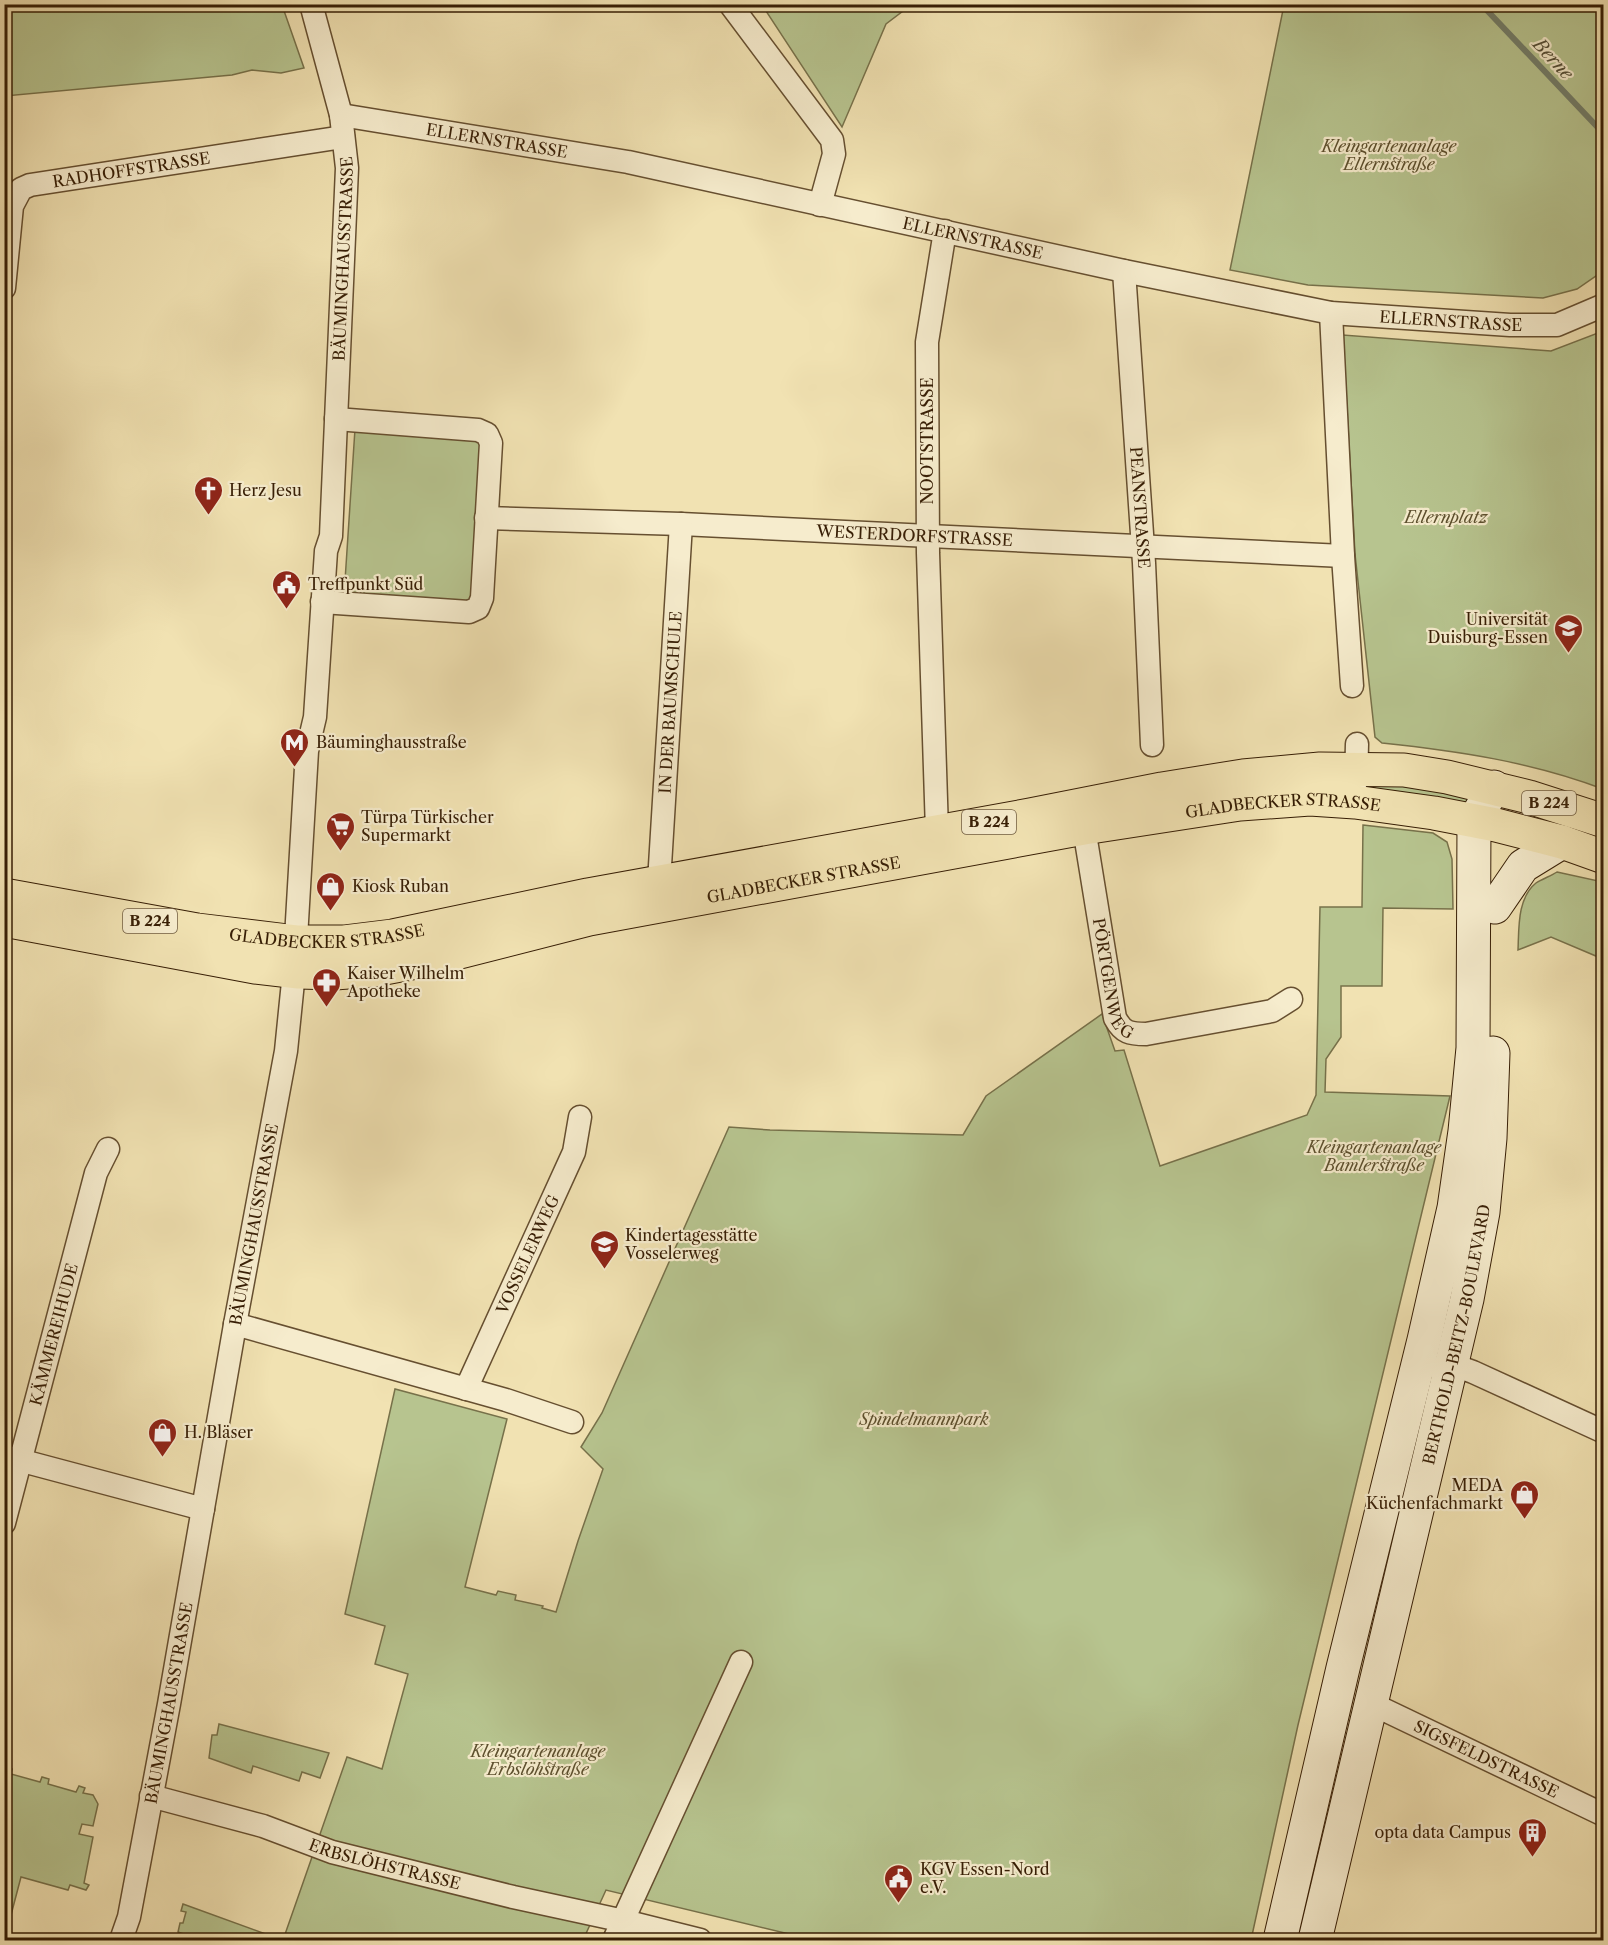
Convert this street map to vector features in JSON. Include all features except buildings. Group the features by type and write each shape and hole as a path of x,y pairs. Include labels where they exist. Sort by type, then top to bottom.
{"main road":[{"name":"GLADBECKER STRASSE","path":"4,920 180,954 295,957 334,943 393,936 659,882 1162,789 1232,778 1320,769 1357,756 1404,770 1494,787 1604,821"},
{"name":"BERTHOLD-BEITZ-BOULEVARD","path":"1315,1941 1467,1299 1469,1210 1461,1162 1473,1048 1473,855 1463,835 1494,787"},
{"name":"GLADBECKER STRASSE","path":"4,895 197,930 295,957 335,973 432,959 589,919 1083,828 1240,804 1310,799 1355,802 1472,820 1562,842 1604,857"},
{"name":"BERTHOLD-BEITZ-BOULEVARD","path":"1280,1941 1343,1668 1415,1375 1490,1138 1495,1019 1495,907 1472,820"},
{"path":"1495,907 1523,866 1562,842"},
{"name":"BERTHOLD-BEITZ-BOULEVARD","path":"1461,1162 1468,1168 1476,1166 1490,1138"},
{"path":"1343,1668 1359,1697 1370,1703"}],"street":[{"name":"BÄUMINGHAUSSTRASSE","path":"121,1941 129,1917 286,1051 295,957 307,752 315,717 326,551 331,536 347,168 341,115 311,4"},
{"path":"730,4 832,140 834,154 820,205"},
{"name":"ELLERNSTRASSE","path":"341,115 628,162 1124,271 1331,313 1510,325 1557,325 1604,305"},
{"name":"RADHOFFSTRASSE","path":"4,288 12,206 21,189 30,185 343,137"},
{"name":"NOOTSTRASSE","path":"937,831 928,537 927,342 945,231"},
{"name":"PEANSTRASSE","path":"1124,271 1152,745"},
{"path":"1331,313 1352,686"},
{"path":"322,603 469,612 478,608 482,598 491,443 487,434 478,430 336,419"},
{"name":"WESTERDORFSTRASSE","path":"486,518 681,524 1343,556"},
{"name":"IN DER BAUMSCHULE","path":"659,882 681,524"},
{"path":"1355,802 1357,756"},
{"name":"PÖRTGENWEG","path":"1083,828 1115,1018 1120,1027 1133,1034 1146,1034 1272,1011 1291,999"},
{"name":"VOSSELERWEG","path":"466,1389 574,1152 580,1117"},
{"name":"KÄMMEREIHUDE","path":"4,1523 12,1458 96,1173 108,1149"},
{"path":"235,1324 507,1400 572,1422"},
{"path":"1415,1375 1451,1364 1604,1432"},
{"path":"12,1458 203,1509"},
{"path":"619,1931 741,1662"},
{"name":"SIGSFELDSTRASSE","path":"1370,1703 1604,1815"},
{"name":"ERBSLÖHSTRASSE","path":"151,1796 263,1826 332,1852 513,1897 619,1931 700,1941"}],"green space":[{"path":"4,5 282,5 304,68 281,73 252,70 232,75 5,96"},
{"path":"762,5 911,5 886,24 842,127"},
{"name":"Kleingartenanlage Ellernstraße","path":"1284,5 1603,5 1603,271 1577,289 1543,298 1308,285 1230,270"},
{"name":"Ellernplatz","path":"1603,331 1603,789 1549,772 1494,759 1382,743 1375,737 1355,554 1343,335 1551,351"},
{"path":"355,429 476,437 485,447 474,597 466,604 344,596"},
{"path":"1371,780 1466,792 1478,809 1390,797 1373,787"},
{"path":"1363,825 1433,833 1447,842 1452,859 1453,909 1383,908 1382,986 1341,986 1341,1037 1326,1059 1325,1092 1450,1096 1298,1725 1251,1940 814,1940 606,1890 583,1940 283,1940 347,1757 382,1769 408,1674 375,1664 385,1626 345,1614 395,1389 507,1419 465,1587 496,1595 498,1591 516,1595 515,1600 543,1606 542,1608 556,1612 603,1469 581,1447 602,1413 729,1127 963,1135 986,1096 1102,1014 1115,1051 1124,1050 1160,1166 1307,1115 1316,1095 1320,907 1362,907"},
{"path":"1557,872 1603,882 1603,959 1551,937 1518,950 1520,914 1525,897 1536,883"},
{"path":"219,1724 329,1753 320,1778 302,1772 299,1781 253,1766 251,1773 209,1758 212,1735 217,1735"},
{"path":"5,1767 12,1769 11,1774 40,1782 42,1777 49,1779 48,1784 76,1792 79,1786 85,1788 83,1793 93,1795 98,1804 93,1826 82,1824 79,1834 93,1837 84,1883 89,1885 86,1890 70,1885 68,1890 21,1877 11,1915 4,1913"},
{"path":"183,1904 282,1940 195,1940 195,1938 178,1932 186,1912 181,1911"}],"waterway":[{"name":"Berne","path":"1481,4 1604,134"}],"place":[{"name":"Herz Jesu","path":"208,516"},
{"name":"Treffpunkt Süd","path":"287,610"},
{"name":"Universität Duisburg-Essen","path":"1569,654"},
{"name":"Bäuminghausstraße","path":"295,768"},
{"name":"Türpa Türkischer Supermarkt","path":"340,852"},
{"name":"Kiosk Ruban","path":"331,912"},
{"name":"Kaiser Wilhelm Apotheke","path":"326,1008"},
{"name":"Kindertagesstätte Vosselerweg","path":"604,1270"},
{"name":"H. Bläser","path":"163,1458"},
{"name":"MEDA Küchenfachmarkt","path":"1524,1520"},
{"name":"opta data Campus","path":"1532,1858"},
{"name":"KGV Essen-Nord e.V.","path":"899,1904"}],"park label":[{"name":"Kleingartenanlage Bamlerstraße","path":"1374,1156"},
{"name":"Spindelmannpark","path":"924,1419"},
{"name":"Kleingartenanlage Erbslöhstraße","path":"538,1760"}]}
